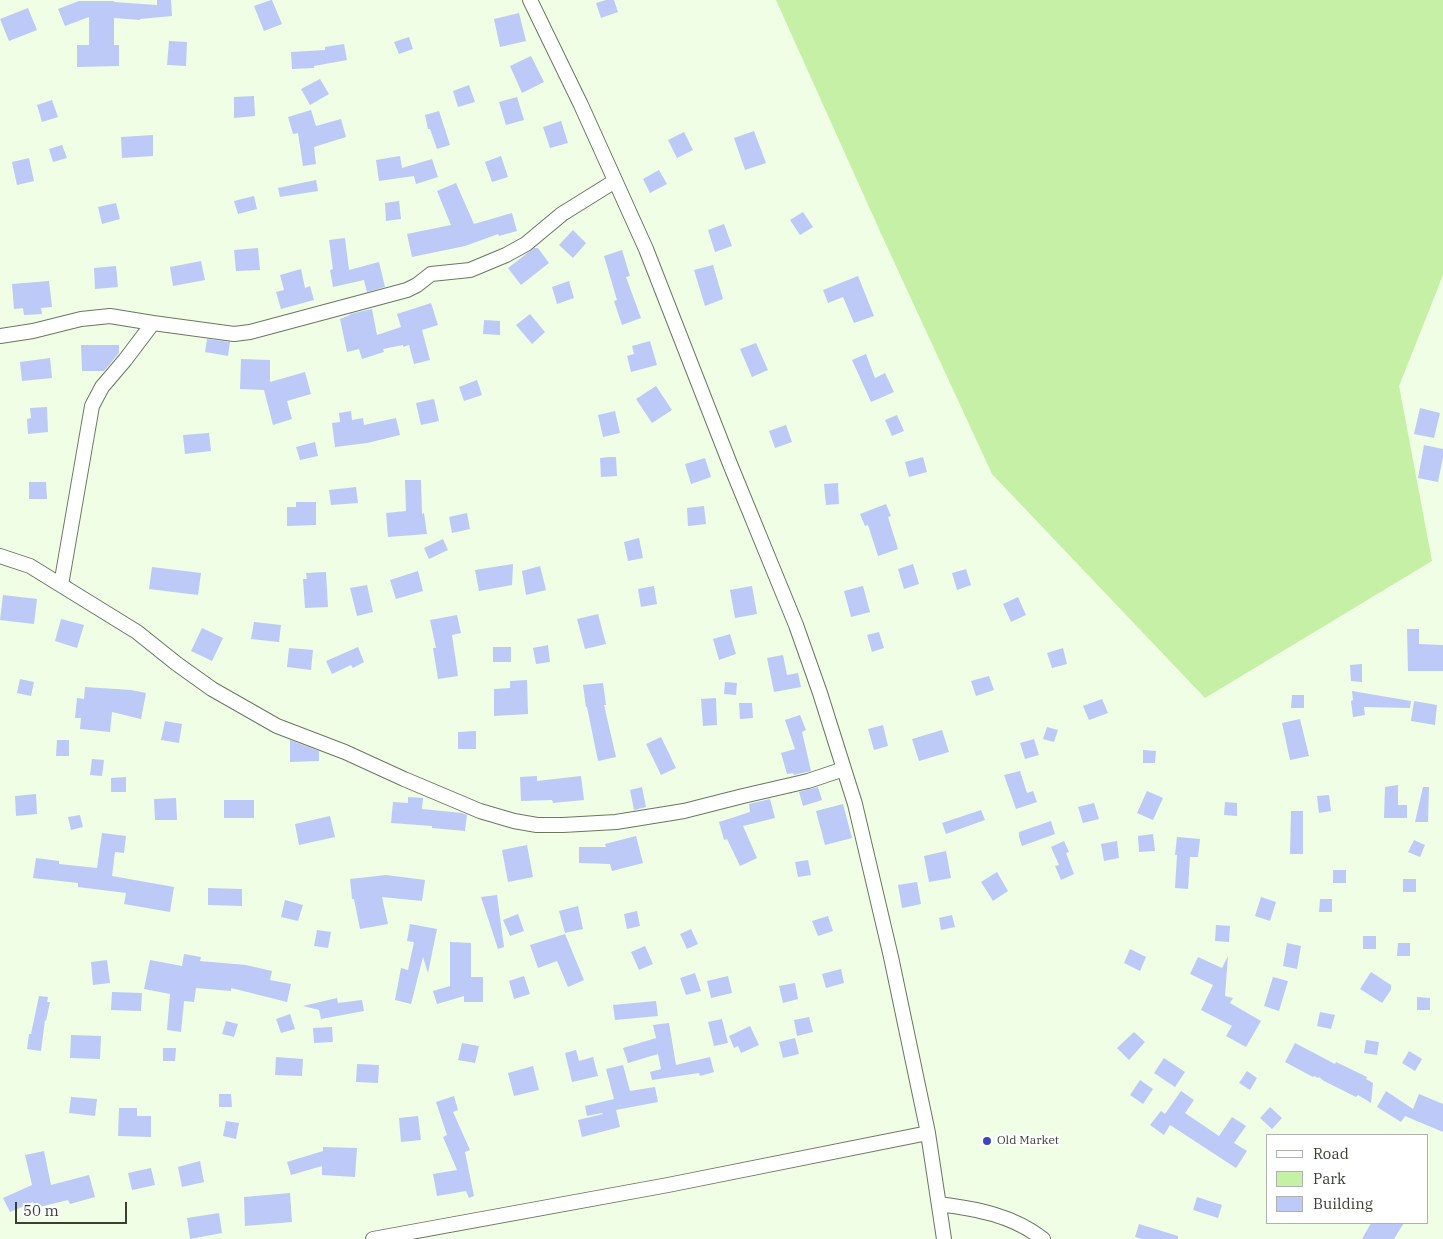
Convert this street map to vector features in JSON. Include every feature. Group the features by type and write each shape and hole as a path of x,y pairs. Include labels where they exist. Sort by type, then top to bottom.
{"street":[{"path":"530,0 581,105 646,249 730,464 796,625 844,769 891,957 928,1133 944,1239"},
{"path":"0,336 33,331 81,319 110,316 234,334 250,332 407,290 431,274 470,270 506,255 526,244 562,214 615,181"},
{"path":"61,585 92,406 102,386 125,360 152,323"},
{"path":"0,556 30,566 61,585 137,632 212,689 277,726 345,752 480,811 514,821 537,825 572,825 616,822 684,812 808,781 844,769"},
{"path":"373,1239 668,1185 928,1133"},
{"path":"939,1204 976,1209 994,1214 1026,1227 1043,1239"}],"green space":[{"path":"776,0 1443,0 1443,275 1399,386 1432,561 1205,698 992,474"}],"building":[{"path":"157,0 171,0 172,16 140,20 114,18 114,45 119,45 119,66 77,67 77,45 89,45 89,17 65,26 58,9 79,1 114,1 157,5"},
{"path":"272,0 282,24 264,31 254,6"},
{"path":"614,0 618,12 601,18 596,3"},
{"path":"28,8 37,30 9,41 0,19"},
{"path":"519,13 526,41 500,47 494,19"},
{"path":"409,37 413,49 399,54 394,42"},
{"path":"169,41 187,42 186,66 167,65"},
{"path":"344,44 347,60 314,66 314,68 292,69 291,52 325,50 325,47"},
{"path":"531,56 544,82 522,93 510,66"},
{"path":"320,79 329,94 310,105 301,89"},
{"path":"469,85 475,102 458,107 453,91"},
{"path":"254,96 255,116 234,118 234,97"},
{"path":"517,97 524,120 506,125 499,102"},
{"path":"52,100 58,117 42,122 37,105"},
{"path":"311,110 316,126 341,119 346,137 314,147 316,164 303,166 298,133 293,134 288,117"},
{"path":"439,111 450,145 437,149 430,129 428,129 425,115"},
{"path":"561,121 568,143 550,148 543,127"},
{"path":"754,131 766,163 745,170 734,138"},
{"path":"684,132 693,150 677,158 668,140"},
{"path":"153,135 153,156 122,158 121,137"},
{"path":"62,145 67,158 53,162 49,149"},
{"path":"400,156 402,168 432,159 438,177 416,184 414,176 379,181 376,160"},
{"path":"501,156 508,177 492,182 485,162"},
{"path":"29,158 34,181 17,185 12,162"},
{"path":"659,170 667,184 650,193 643,179"},
{"path":"316,180 318,191 280,197 278,188"},
{"path":"456,183 474,224 512,213 517,231 499,236 498,234 465,246 412,257 407,234 451,225 437,191"},
{"path":"254,196 257,209 238,214 234,201"},
{"path":"399,201 401,219 386,221 385,203"},
{"path":"116,203 120,219 102,224 98,207"},
{"path":"803,212 813,227 800,235 790,220"},
{"path":"724,224 732,246 715,252 708,230"},
{"path":"573,230 586,243 573,258 559,245"},
{"path":"345,238 349,270 379,262 385,287 367,292 364,280 333,287 330,270 333,269 329,240"},
{"path":"258,248 260,270 236,271 234,250"},
{"path":"534,248 538,248 549,263 521,285 508,268"},
{"path":"622,250 630,276 626,277 641,318 622,325 614,301 617,300 604,256"},
{"path":"201,261 205,280 173,286 170,267"},
{"path":"713,265 723,299 705,306 694,270"},
{"path":"116,266 118,287 95,289 94,268"},
{"path":"301,269 305,288 310,286 314,300 281,309 276,292 284,290 280,275"},
{"path":"858,276 874,316 854,323 843,297 828,303 823,290"},
{"path":"49,281 52,307 41,308 42,314 24,315 23,308 14,309 12,284"},
{"path":"569,281 574,298 557,304 552,287"},
{"path":"431,303 438,325 422,330 430,360 414,364 409,345 383,349 384,352 362,359 359,349 347,352 340,319 350,314 372,309 377,335 401,327 397,314"},
{"path":"530,314 545,332 532,344 516,325"},
{"path":"484,320 500,321 500,335 483,334"},
{"path":"207,339 230,342 228,356 205,352"},
{"path":"650,341 657,365 631,372 627,356 634,354 632,346"},
{"path":"756,343 768,370 752,377 740,349"},
{"path":"81,345 119,345 119,353 104,371 82,371"},
{"path":"866,354 875,378 885,373 894,392 871,402 852,360"},
{"path":"50,358 52,378 22,381 20,362"},
{"path":"241,359 270,360 270,382 305,372 311,394 287,401 292,419 273,425 264,390 240,389"},
{"path":"477,380 482,395 464,401 459,387"},
{"path":"656,386 672,410 652,423 636,399"},
{"path":"434,399 439,421 421,425 416,403"},
{"path":"47,407 48,432 28,434 27,419 31,418 30,408"},
{"path":"1420,408 1440,413 1434,438 1414,434"},
{"path":"351,411 352,420 363,418 364,425 396,418 400,435 367,443 335,447 332,423 340,422 339,413"},
{"path":"615,411 620,433 603,437 598,415"},
{"path":"897,415 904,431 892,436 885,420"},
{"path":"786,425 792,442 775,448 769,431"},
{"path":"209,433 211,451 185,454 183,435"},
{"path":"315,442 318,456 300,460 296,447"},
{"path":"1424,445 1443,449 1438,482 1418,478"},
{"path":"616,457 617,476 601,477 600,458"},
{"path":"923,457 927,472 909,477 905,462"},
{"path":"705,458 711,477 691,484 685,464"},
{"path":"405,480 421,480 422,514 424,513 427,534 388,537 386,513 406,511"},
{"path":"29,482 46,482 47,499 29,499"},
{"path":"838,483 839,504 826,505 824,484"},
{"path":"356,487 358,503 331,505 329,490"},
{"path":"296,502 316,502 316,525 287,526 287,507 296,507"},
{"path":"886,504 891,516 888,517 898,549 878,556 868,525 865,526 860,514"},
{"path":"704,506 706,524 688,526 687,508"},
{"path":"467,513 470,529 452,533 449,517"},
{"path":"639,538 643,558 628,561 624,542"},
{"path":"443,539 448,550 429,559 424,548"},
{"path":"513,564 512,585 479,591 475,570"},
{"path":"913,564 919,584 904,589 898,569"},
{"path":"540,566 546,590 526,595 522,571"},
{"path":"152,567 201,573 198,595 149,589"},
{"path":"966,569 971,585 957,590 952,573"},
{"path":"418,571 423,591 396,599 390,580"},
{"path":"326,572 328,607 305,608 303,579 307,579 306,573"},
{"path":"367,585 373,612 357,616 350,588"},
{"path":"654,586 657,604 641,607 638,589"},
{"path":"752,586 757,614 735,618 730,590"},
{"path":"863,586 870,612 851,617 844,591"},
{"path":"3,595 37,599 34,624 0,620"},
{"path":"1018,597 1026,615 1011,622 1003,604"},
{"path":"598,614 606,644 585,649 577,619"},
{"path":"457,615 461,633 452,635 458,676 438,679 433,648 436,648 430,620"},
{"path":"61,619 84,625 77,648 55,641"},
{"path":"254,622 281,625 279,642 251,639"},
{"path":"202,628 223,638 212,661 191,651"},
{"path":"1407,629 1419,629 1419,644 1443,645 1443,671 1408,671"},
{"path":"879,632 884,648 872,652 867,635"},
{"path":"730,634 736,654 719,660 713,639"},
{"path":"548,645 550,662 536,664 533,648"},
{"path":"358,647 364,662 353,668 351,665 332,674 326,661"},
{"path":"493,647 511,647 511,662 493,662"},
{"path":"289,648 313,650 311,670 287,667"},
{"path":"1063,648 1067,664 1052,668 1047,653"},
{"path":"783,655 787,675 798,673 801,687 774,692 767,658"},
{"path":"1362,664 1362,682 1351,681 1350,665"},
{"path":"989,676 994,690 976,696 971,681"},
{"path":"20,679 34,682 31,696 17,693"},
{"path":"527,680 528,714 494,716 494,689 510,688 510,681"},
{"path":"725,682 737,683 736,695 724,694"},
{"path":"603,683 606,705 604,705 616,757 598,761 583,685"},
{"path":"85,687 131,690 146,693 141,719 112,712 110,732 80,729 81,718 75,718 77,698 84,699"},
{"path":"1352,691 1411,701 1410,708 1364,707 1365,715 1353,717"},
{"path":"1292,695 1304,695 1304,708 1291,708"},
{"path":"716,698 717,725 703,726 701,699"},
{"path":"1102,699 1108,713 1089,720 1083,706"},
{"path":"1414,701 1437,705 1435,725 1411,721"},
{"path":"739,703 752,703 753,718 740,719"},
{"path":"800,715 806,730 802,732 811,771 794,775 793,773 787,774 781,753 795,749 785,720"},
{"path":"1300,719 1309,756 1290,760 1282,723"},
{"path":"165,721 182,724 179,743 161,740"},
{"path":"883,725 888,746 874,750 868,729"},
{"path":"1047,727 1058,730 1054,742 1043,739"},
{"path":"942,730 949,752 919,761 912,739"},
{"path":"476,731 476,749 458,749 458,732"},
{"path":"661,737 676,768 661,775 646,744"},
{"path":"1034,739 1039,755 1025,759 1020,743"},
{"path":"57,740 69,740 69,756 56,756"},
{"path":"290,740 319,751 319,761 290,762"},
{"path":"1143,750 1156,751 1155,763 1143,763"},
{"path":"92,759 104,760 102,776 90,775"},
{"path":"1020,771 1027,793 1033,791 1037,802 1016,809 1004,775"},
{"path":"537,776 537,781 581,776 584,800 553,803 552,800 521,801 520,777"},
{"path":"126,777 126,792 111,792 111,778"},
{"path":"1398,785 1398,805 1407,805 1407,818 1384,818 1385,787"},
{"path":"642,787 646,807 634,810 630,790"},
{"path":"818,787 822,800 803,806 799,792"},
{"path":"1423,787 1429,787 1428,822 1415,822"},
{"path":"1147,791 1163,798 1153,820 1137,813"},
{"path":"36,794 37,814 16,816 15,796"},
{"path":"1329,795 1331,811 1319,813 1317,796"},
{"path":"408,797 423,798 422,809 467,815 465,831 391,823 393,802 408,803"},
{"path":"176,798 177,820 155,820 154,799"},
{"path":"770,799 775,818 743,826 757,858 740,866 727,839 724,840 719,822 750,812 749,804"},
{"path":"224,800 254,800 254,818 224,818"},
{"path":"1225,802 1237,803 1237,816 1224,815"},
{"path":"1094,803 1099,819 1083,823 1078,807"},
{"path":"843,804 852,838 825,845 816,811"},
{"path":"981,810 985,820 946,834 942,823"},
{"path":"1291,811 1303,811 1303,854 1290,854"},
{"path":"80,815 83,827 71,830 68,817"},
{"path":"330,816 335,837 299,845 295,824"},
{"path":"1051,821 1055,834 1022,846 1019,832"},
{"path":"102,833 126,836 124,853 115,852 112,876 174,887 170,912 124,904 126,893 78,887 78,883 33,878 36,858 59,861 59,864 97,868"},
{"path":"1153,834 1155,851 1139,852 1138,836"},
{"path":"636,836 643,863 612,871 610,864 579,863 579,847 606,847 605,844"},
{"path":"1177,837 1200,839 1198,857 1190,857 1188,889 1175,888"},
{"path":"1414,840 1425,845 1420,857 1408,852"},
{"path":"1064,841 1069,852 1066,853 1074,874 1061,880 1055,866 1059,865 1051,847"},
{"path":"1117,841 1119,858 1104,861 1101,844"},
{"path":"527,845 533,877 508,882 502,850"},
{"path":"946,851 951,878 929,882 924,856"},
{"path":"808,860 811,875 798,877 795,862"},
{"path":"1333,870 1346,870 1346,883 1333,883"},
{"path":"997,872 1008,891 993,901 981,882"},
{"path":"386,875 425,880 422,901 382,897 388,924 360,929 354,899 352,899 350,879"},
{"path":"1403,879 1416,879 1416,892 1403,892"},
{"path":"917,882 921,904 902,908 898,885"},
{"path":"208,888 242,889 242,906 208,905"},
{"path":"497,895 504,947 498,949 481,897"},
{"path":"1261,897 1276,902 1270,921 1255,916"},
{"path":"1320,899 1332,899 1332,912 1319,912"},
{"path":"285,900 303,905 298,921 281,917"},
{"path":"578,906 583,929 565,933 559,911"},
{"path":"637,911 640,926 627,929 624,914"},
{"path":"518,914 524,931 510,936 503,920"},
{"path":"952,915 955,927 941,930 939,918"},
{"path":"828,916 833,931 818,936 812,921"},
{"path":"410,924 437,929 428,973 423,957 411,1004 395,1000 401,968 408,970 414,942 407,941"},
{"path":"1216,925 1230,926 1229,942 1215,941"},
{"path":"691,929 698,944 687,949 680,934"},
{"path":"317,930 331,932 328,948 314,946"},
{"path":"565,934 584,980 568,987 557,961 538,968 530,945"},
{"path":"1363,936 1376,936 1376,949 1363,949"},
{"path":"450,942 471,943 471,977 483,977 483,1002 464,1002 464,996 437,1004 433,991 450,986"},
{"path":"1287,943 1301,946 1297,969 1283,966"},
{"path":"1398,943 1410,943 1410,956 1397,956"},
{"path":"645,946 653,964 639,970 631,952"},
{"path":"1130,949 1146,957 1140,971 1124,963"},
{"path":"184,954 201,957 200,961 246,965 272,971 270,980 291,984 287,1002 231,988 231,991 196,988 194,1002 184,1001 181,1032 167,1030 170,994 144,989 150,960 182,966"},
{"path":"1228,956 1225,996 1233,998 1230,1003 1261,1021 1246,1047 1226,1036 1232,1026 1201,1010 1213,985 1190,974 1198,957 1222,968"},
{"path":"107,960 110,983 93,985 91,962"},
{"path":"841,969 844,983 826,988 822,974"},
{"path":"1371,972 1391,985 1391,990 1382,1003 1360,989"},
{"path":"695,973 701,991 686,995 680,978"},
{"path":"524,976 530,994 514,999 509,981"},
{"path":"728,976 732,993 711,998 707,981"},
{"path":"1273,977 1288,981 1279,1011 1264,1006"},
{"path":"795,983 798,999 783,1003 779,986"},
{"path":"112,992 142,993 141,1011 111,1010"},
{"path":"39,996 48,997 47,1002 50,1002 45,1020 41,1051 27,1049"},
{"path":"1417,997 1430,998 1430,1010 1417,1010"},
{"path":"337,998 338,1003 362,1000 364,1011 321,1019 319,1010 303,1006"},
{"path":"656,1001 658,1016 615,1020 613,1005"},
{"path":"1320,1012 1335,1015 1331,1029 1317,1026"},
{"path":"290,1014 295,1029 281,1033 276,1019"},
{"path":"809,1017 813,1032 797,1036 794,1020"},
{"path":"722,1019 728,1043 714,1046 708,1022"},
{"path":"226,1021 238,1024 234,1037 222,1034"},
{"path":"669,1023 676,1065 710,1057 714,1072 700,1076 699,1073 652,1080 650,1072 661,1069 658,1054 628,1063 623,1048 656,1038 653,1025"},
{"path":"750,1026 759,1045 741,1053 738,1046 734,1048 729,1036"},
{"path":"332,1027 333,1042 314,1043 313,1028"},
{"path":"1134,1032 1145,1042 1129,1060 1117,1048"},
{"path":"71,1035 101,1036 100,1059 70,1058"},
{"path":"795,1038 799,1054 783,1058 779,1042"},
{"path":"1366,1040 1379,1042 1377,1055 1364,1053"},
{"path":"462,1043 479,1046 475,1063 458,1060"},
{"path":"1295,1043 1335,1064 1336,1062 1367,1077 1366,1079 1373,1083 1371,1103 1358,1095 1356,1097 1319,1077 1313,1077 1285,1062"},
{"path":"163,1048 176,1048 175,1061 163,1061"},
{"path":"576,1050 579,1061 593,1057 598,1076 572,1082 565,1053"},
{"path":"1409,1051 1422,1059 1415,1071 1402,1063"},
{"path":"276,1057 303,1059 302,1076 275,1075"},
{"path":"1164,1058 1185,1072 1175,1087 1154,1073"},
{"path":"357,1064 379,1065 378,1083 356,1082"},
{"path":"623,1065 630,1091 655,1087 658,1102 616,1110 620,1127 582,1137 578,1120 603,1114 587,1116 585,1106 614,1099 606,1069"},
{"path":"533,1066 539,1090 514,1096 508,1073"},
{"path":"1247,1071 1257,1078 1250,1090 1239,1083"},
{"path":"1140,1080 1153,1089 1143,1104 1130,1095"},
{"path":"1181,1091 1194,1100 1185,1113 1219,1136 1232,1117 1246,1126 1234,1143 1247,1151 1236,1168 1170,1125 1164,1135 1150,1125 1161,1111 1165,1114"},
{"path":"1386,1091 1413,1109 1419,1094 1443,1104 1443,1132 1405,1116 1401,1122 1377,1107"},
{"path":"219,1094 231,1094 232,1107 219,1107"},
{"path":"454,1096 458,1110 453,1112 470,1150 465,1152 474,1196 469,1198 466,1191 437,1196 433,1174 457,1170 443,1137 447,1135 436,1102"},
{"path":"71,1097 97,1099 95,1116 69,1113"},
{"path":"1270,1107 1282,1118 1272,1129 1260,1118"},
{"path":"119,1108 137,1108 137,1116 151,1116 151,1137 118,1136"},
{"path":"418,1116 421,1140 401,1142 399,1118"},
{"path":"226,1121 239,1123 236,1139 223,1136"},
{"path":"323,1147 357,1148 355,1177 322,1175 322,1166 291,1175 287,1162 323,1151"},
{"path":"44,1151 51,1185 89,1175 95,1197 70,1204 68,1200 35,1208 33,1202 10,1212 3,1198 32,1185 25,1155"},
{"path":"200,1161 204,1182 182,1187 178,1167"},
{"path":"151,1168 155,1185 132,1190 128,1173"},
{"path":"290,1193 292,1222 245,1226 244,1197"},
{"path":"1197,1197 1222,1205 1218,1218 1193,1210"},
{"path":"219,1213 222,1233 190,1239 187,1218"},
{"path":"1139,1224 1178,1236 1178,1239 1142,1239 1135,1237"},
{"path":"1370,1224 1403,1224 1394,1239 1362,1239"}],"place":[{"name":"Old Market","path":"987,1141"}]}
